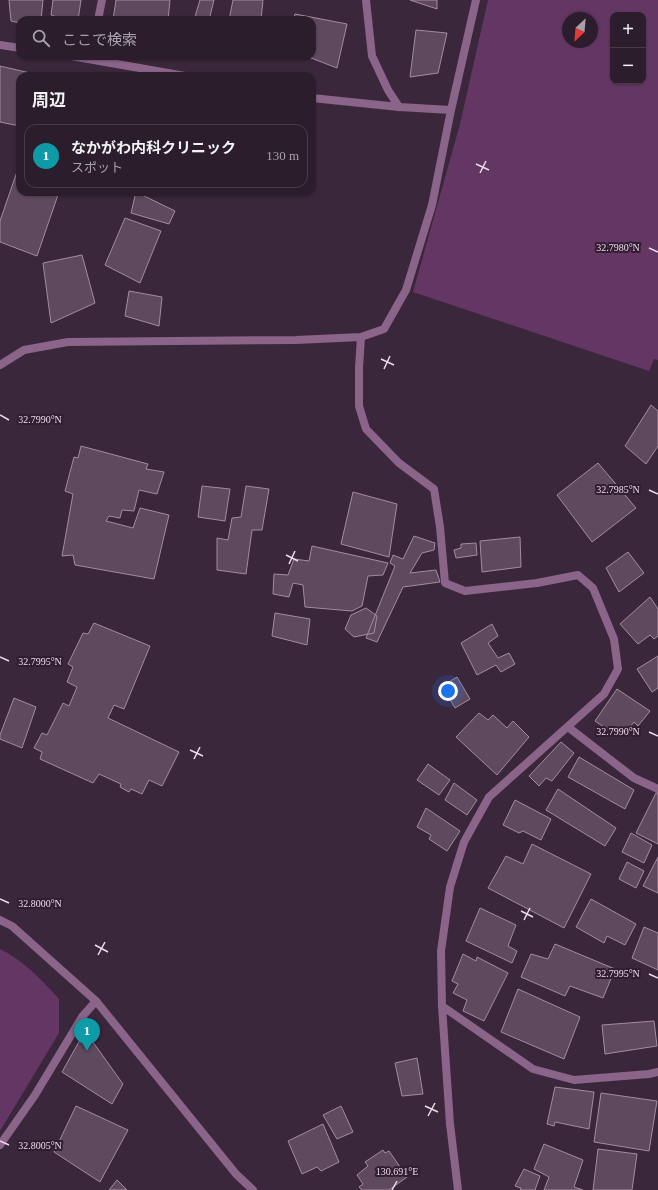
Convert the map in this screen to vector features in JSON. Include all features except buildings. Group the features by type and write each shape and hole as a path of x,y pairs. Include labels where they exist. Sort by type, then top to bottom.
{"street":[{"path":"99,16 102,0"},
{"path":"366,0 372,56 388,90 399,107"},
{"path":"0,365 24,350 68,342 296,340 361,337 384,329 406,290 432,205 451,110 476,0"},
{"path":"0,45 16,47"},
{"path":"106,60 165,72"},
{"path":"316,98 399,107 451,110"},
{"path":"361,337 359,406 366,429 399,463 434,490 440,527 445,583 465,591 537,583 578,575 593,588 614,639 618,669 604,694 489,797 464,842 450,887 441,951 442,1006 450,1124 458,1190"},
{"path":"568,727 634,778 658,789"},
{"path":"0,920 12,926 96,1001 236,1174 253,1190"},
{"path":"0,1145 35,1095 82,1017 96,1001"},
{"path":"442,1006 533,1069 574,1080 658,1072"}],"shaded area":[{"path":"488,0 658,0 658,360 654,359 649,371 413,292 460,124"},
{"path":"0,949 17,959 39,978 59,999 59,1033 0,1131"}],"place":[{"name":"なかがわ内科クリニック","path":"87,1051"}]}
